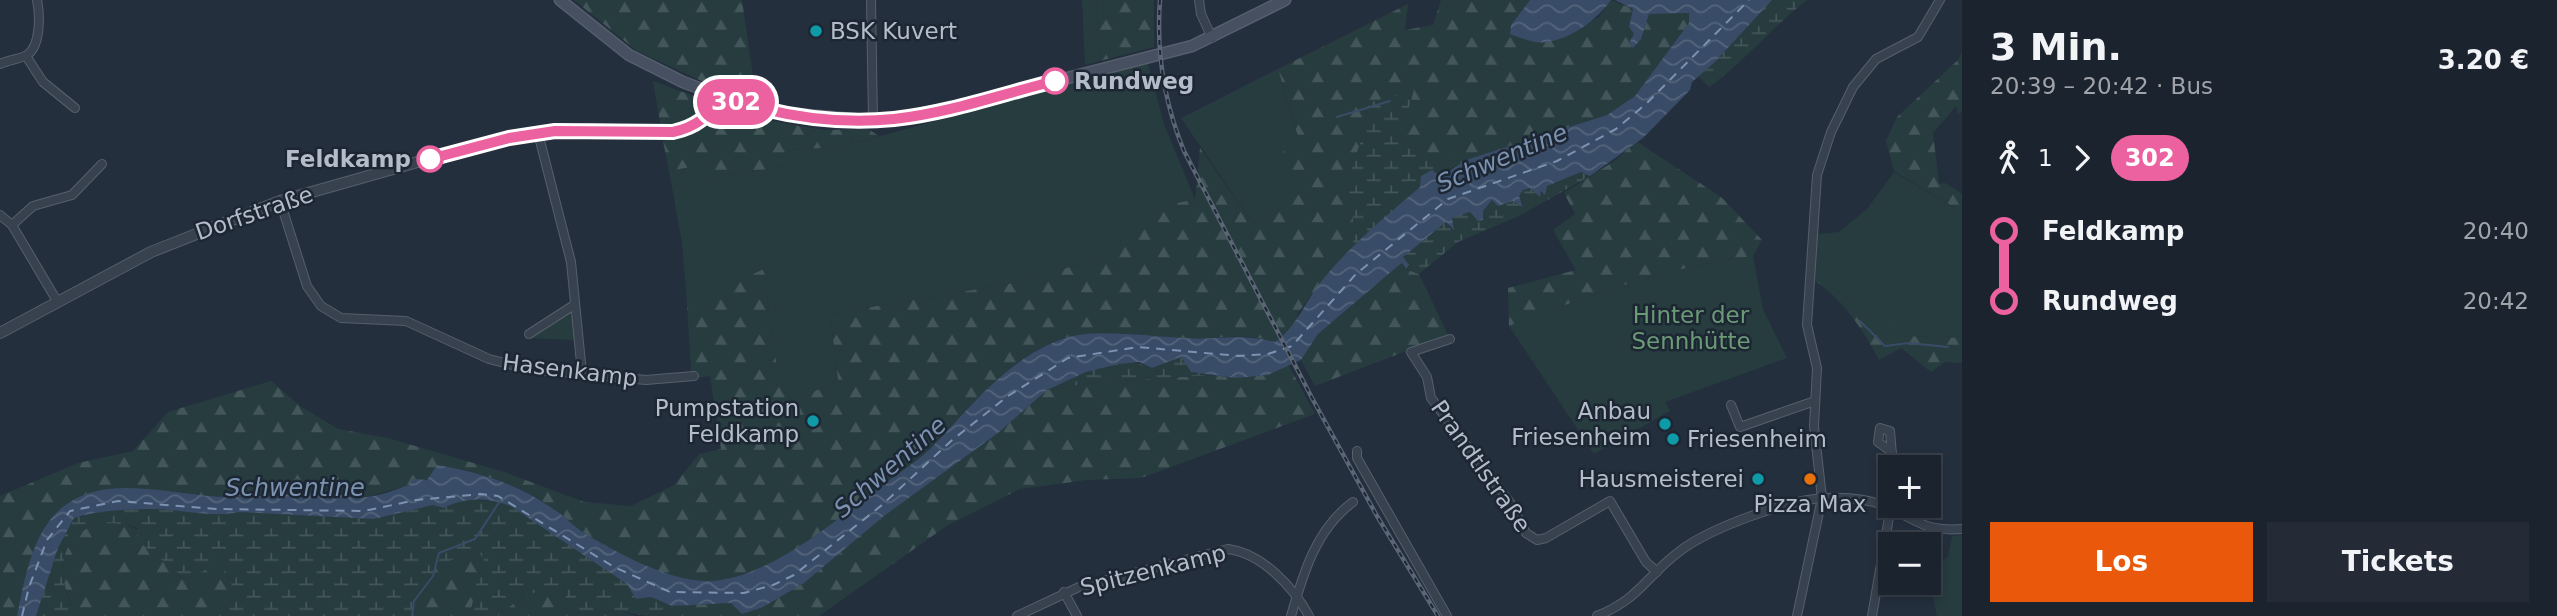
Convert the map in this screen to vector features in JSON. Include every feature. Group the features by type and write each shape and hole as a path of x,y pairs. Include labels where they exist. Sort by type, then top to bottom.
{"main road":[{"path":"560,0 594,29 653,69 719,96 783,113 826,120 873,120 947,109 1212,38 1285,0"}],"street":[{"path":"0,64 26,56 33,47 38,26 37,0"},
{"path":"871,0 873,120"},
{"path":"1199,0 1201,14 1212,38"},
{"path":"1797,616 1822,498 1814,426 1816,368 1807,325 1817,175 1831,132 1853,87 1876,60 1918,37 1940,0"},
{"path":"26,56 43,82 75,108"},
{"name":"Dorfstraße","path":"0,333 151,252 280,201 474,146 538,133 589,129 673,132 686,129 705,118 719,96"},
{"path":"538,133 571,262 582,373"},
{"path":"12,225 33,206 72,195 102,164"},
{"name":"Hasenkamp","path":"280,201 307,286 329,313 354,321 406,321 503,364 528,369 646,380 694,376"},
{"path":"0,215 12,225 57,301"},
{"path":"529,334 574,305"},
{"name":"Prandtlstraße","path":"1450,339 1411,352 1427,377 1431,398 1511,503 1526,533 1537,540 1546,538 1610,501 1646,562 1657,572"},
{"path":"1731,405 1740,427 1815,401"},
{"path":"1357,451 1357,458 1447,616"},
{"path":"1597,616 1633,597 1681,550 1736,522 1759,513 1822,498 1858,499 1878,504"},
{"path":"1291,616 1314,549 1326,530 1353,502"},
{"path":"1872,616 1889,518"},
{"path":"1910,518 1924,526 1962,528"},
{"name":"Spitzenkamp","path":"1017,616 1064,592 1192,556 1228,549 1246,553 1257,560 1297,594 1309,616"},
{"path":"1064,592 1077,616"}],"green space":[{"path":"574,0 742,0 756,98 706,83 637,51"},
{"path":"1082,0 1096,0 1100,61 1085,65"},
{"path":"1096,0 1154,0 1154,47 1100,61"},
{"path":"1441,0 1530,0 1511,25 1510,34 1548,42 1599,17 1611,0 1633,9 1629,27 1641,39 1649,14 1689,13 1689,23 1635,96 1607,115 1466,160 1440,161 1401,135 1413,91 1368,103 1363,135 1346,185 1353,204 1353,249 1325,277 1298,313 1295,326 1275,342 1242,337 1197,338 1124,334 1091,334 1064,338 1025,358 1008,371 930,448 819,534 751,572 728,579 706,581 691,580 659,571 597,541 552,507 522,490 480,474 437,465 427,480 367,497 321,493 230,497 143,491 48,522 26,575 17,616 0,616 0,496 78,463 133,451 168,412 271,381 300,406 338,429 388,438 504,472 584,502 631,506 674,485 699,454 721,449 710,376 696,378 691,371 687,304 764,269 779,372 792,403 802,405 811,399 811,393 838,380 830,314 1008,284 1106,257 1131,231 1134,213 1195,199 1200,148 1254,225 1290,186 1270,165 1298,137 1278,69 1408,4 1405,30 1433,25"},
{"path":"1772,0 1807,0 1709,87 1698,76 1714,63"},
{"path":"1962,52 1962,111 1958,114 1956,106 1933,133 1939,184 1945,183 1962,194 1962,212 1894,171 1886,141 1897,117 1958,60"},
{"path":"1148,63 1164,124 1195,199 1135,213 1131,231 1106,257 1008,284 830,314 838,380 811,393 812,399 802,405 792,403 779,373 764,270 687,304 682,243 669,171 701,164 704,180 790,165 788,150 840,147"},
{"path":"1278,69 1298,138 1290,186 1254,225 1181,118"},
{"path":"653,81 704,100 694,119 676,127 661,128"},
{"path":"1414,90 1401,135 1440,161 1466,160 1420,187 1353,249 1353,204 1346,185 1363,135 1368,103"},
{"path":"732,114 823,130 868,129 879,136 840,147 789,150 790,165 704,180 701,165 669,171 663,141"},
{"path":"1636,141 1721,197 1762,240 1753,256 1660,275 1599,293 1509,326 1508,288 1576,270 1553,230 1575,214 1564,193 1616,160"},
{"path":"1581,172 1590,176 1521,215 1458,242 1419,274 1398,266 1402,263 1409,266 1403,257 1446,222 1452,230 1451,218 1470,212 1478,221 1483,220 1483,211 1492,200 1501,205 1514,201 1524,206 1519,196 1523,190 1530,188 1539,196 1547,186"},
{"path":"1894,172 1962,212 1962,338 1903,336 1814,275 1816,234 1839,232 1867,209"},
{"name":"Hinter der Sennhütte","path":"1753,256 1763,309 1787,358 1665,402 1670,411 1594,454 1509,326 1599,293 1660,275"},
{"path":"1398,266 1419,274 1448,335 1315,386 1301,360 1318,334"},
{"path":"1814,275 1903,336 1962,338 1962,363 1945,362 1931,372 1901,348 1879,360 1851,316 1814,280"},
{"path":"567,309 571,309 574,340 528,338"},
{"path":"1181,357 1191,372 1212,375 1091,383 1047,390 1112,364 1139,364 1152,368"},
{"path":"1288,364 1315,414 1141,478 1087,480 1020,489 948,525 819,616 646,616 672,606 731,603 742,614 761,608 804,583 884,516 998,433 1047,390 1091,383 1212,375 1236,378 1268,375"},
{"path":"462,499 501,502 512,507 627,584 636,599 651,597 672,606 646,616 621,611 563,613 567,591 548,586 514,603 498,616 474,616 471,610 477,580 490,570 479,552 436,565 417,595 412,616 221,616 239,597 219,564 186,579 138,541 137,528 114,523 95,525 80,533 70,545 64,560 63,578 68,597 78,616 36,616 58,548 74,518 104,512 146,509 208,514 239,512 374,519 433,505 445,508"},
{"path":"117,521 219,564 240,598 221,616 78,616 64,582 63,557 67,545 74,535 84,528"},
{"path":"1962,535 1962,616 1937,616 1931,595 1941,595 1941,563 1948,557 1952,536"},
{"path":"479,552 491,570 471,609 474,616 412,616 417,595 436,565"},
{"path":"548,586 567,591 563,613 621,611 635,616 498,616 514,603"}],"water":[{"path":"1530,0 1611,0 1584,27 1557,40 1543,42 1510,34 1511,25"},
{"name":"Schwentine","path":"1615,0 1772,0 1714,63 1692,82 1690,90 1643,138 1590,176 1581,172 1547,186 1545,195 1541,191 1540,197 1530,188 1523,190 1519,196 1523,207 1513,201 1498,206 1492,200 1483,211 1483,220 1478,221 1470,212 1452,218 1454,230 1446,222 1403,257 1409,265 1406,268 1402,263 1398,266 1318,334 1301,360 1268,375 1236,378 1191,372 1181,357 1152,368 1139,362 1086,372 1047,390 998,433 884,516 804,583 761,608 742,614 731,603 672,606 651,597 636,599 627,584 512,507 495,501 478,500 460,502 444,508 433,505 374,519 239,512 208,514 156,509 114,510 84,515 74,518 58,548 36,616 17,616 33,553 47,524 70,502 88,494 127,488 228,497 325,493 367,497 409,485 413,479 427,480 437,465 480,474 521,490 551,507 597,541 659,571 706,581 728,579 751,572 818,534 918,459 992,385 1025,358 1044,347 1065,338 1092,334 1241,337 1275,342 1290,328 1318,286 1346,254 1420,187 1421,176 1432,170 1441,177 1466,160 1607,115 1635,96 1689,23 1689,13 1649,14 1641,39 1633,48 1629,43 1634,34 1629,27 1633,9"}],"waterway":[{"path":"1337,117 1390,101"},
{"path":"1860,321 1885,346 1909,343 1948,347"},
{"path":"412,616 414,601 433,576 439,553 475,539 500,501"}],"ferry route":[{"path":"22,616 29,587 47,540 70,511 118,501 216,509 364,511 416,500 481,494 498,496 614,567 670,592 744,593 773,585 794,575 882,505 951,441 1008,396 1068,358 1138,347 1239,356 1268,354 1292,346 1356,274 1448,199 1557,161 1616,129 1646,104 1749,0"}],"railway":[{"path":"1160,0 1159,39 1163,77 1171,114 1184,151 1312,398 1377,516 1438,616"}],"bus line":[{"name":"302","path":"430,159 509,138 555,131 589,129 673,132 686,129 705,118 719,96 783,113 826,120 862,121 895,119 947,109 1055,81"}],"place":[{"name":"BSK Kuvert","path":"816,31"},
{"name":"Rundweg","path":"1055,81"},
{"name":"Feldkamp","path":"430,159"},
{"name":"Pumpstation Feldkamp","path":"813,421"},
{"name":"Anbau Friesenheim","path":"1665,424"},
{"name":"Friesenheim","path":"1673,439"},
{"name":"Hausmeisterei","path":"1758,479"},
{"name":"Pizza Max","path":"1810,479"}]}
